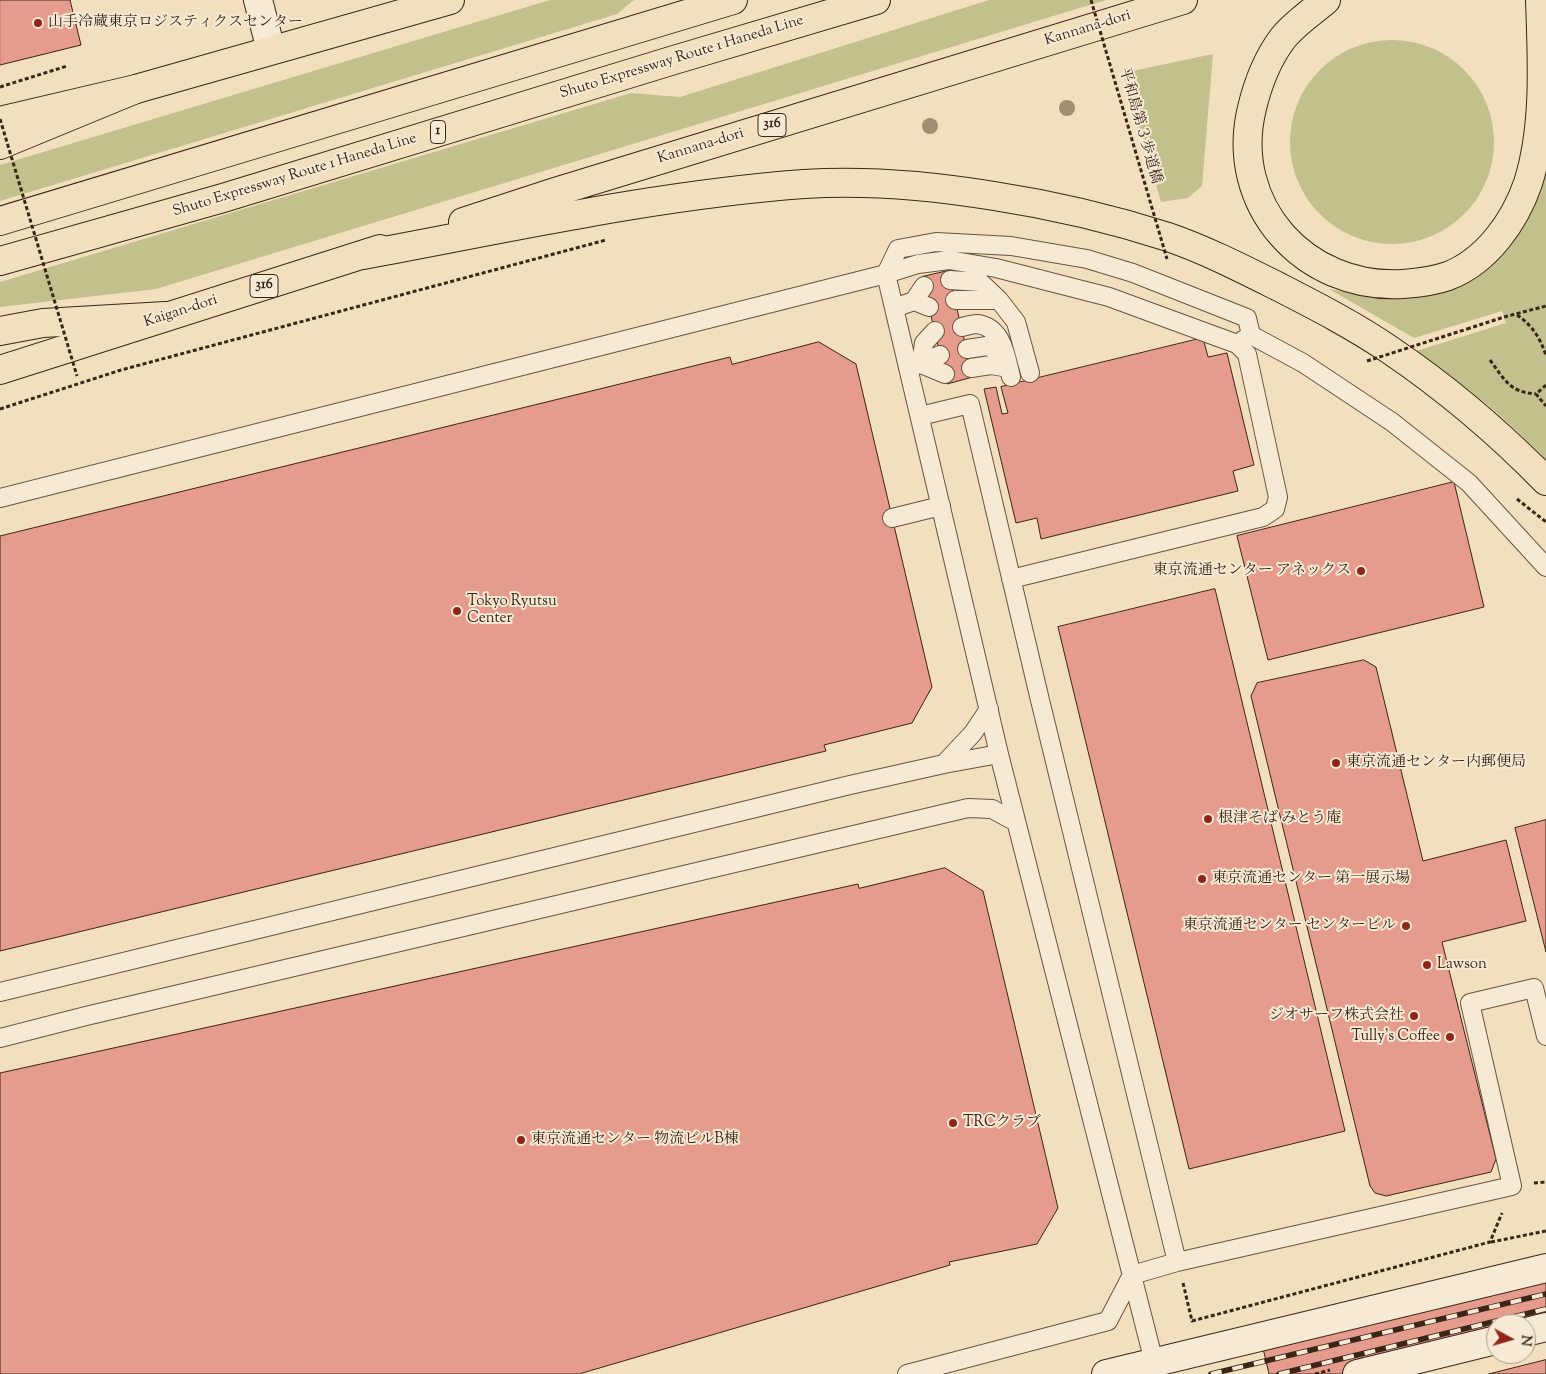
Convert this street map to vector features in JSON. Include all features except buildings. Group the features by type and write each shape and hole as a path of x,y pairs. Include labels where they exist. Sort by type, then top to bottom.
{"main road":[{"path":"0,120 136,89 450,0"},
{"path":"0,221 733,0"},
{"name":"Shuto Expressway Route 1 Haneda Line","path":"0,261 223,198 876,0"},
{"name":"Kannana-dori","path":"363,255 555,192 1184,0"},
{"path":"1326,0 1284,37 1270,58 1257,88 1251,113 1247,150 1252,182 1265,212 1284,237 1307,258 1333,273 1361,282 1390,285 1421,283 1449,276 1476,260 1500,236 1517,209 1529,182 1537,151 1541,117 1540,0"},
{"path":"0,145 136,89"},
{"path":"363,255 655,201 806,184 952,189 1022,201 1100,218 1170,238 1238,266 1319,308 1389,350 1456,400 1514,449 1546,481"},
{"name":"Kaigan-dori","path":"0,370 363,255"},
{"path":"0,331 43,324 166,316"}],"street":[{"path":"258,0 271,50"},
{"path":"1106,1374 1546,1268"},
{"path":"1357,1374 1486,1342"}],"lane":[{"path":"1011,579 1263,517 1275,509 1278,497 1244,340 1247,318 1133,273 1087,259 1011,246 936,242 898,250 886,274 894,308 915,366 920,416 999,754 1154,1362"},
{"path":"0,498 886,274 918,264 949,260 996,268 1109,297 1244,340 1303,363 1392,422 1469,483 1546,567"},
{"path":"950,280 980,282 999,300 1016,322 1030,373"},
{"path":"894,308 922,298"},
{"path":"955,300 999,300"},
{"path":"962,327 977,324 991,330 1002,342 1008,366"},
{"path":"915,366 924,343 935,331"},
{"path":"967,349 987,346 1008,366"},
{"path":"915,366 940,355"},
{"path":"971,368 991,365 1008,366"},
{"path":"915,366 945,374"},
{"path":"920,416 970,404 1178,1262"},
{"path":"892,518 941,506"},
{"path":"944,764 973,733 989,709"},
{"path":"0,992 841,787 999,754"},
{"path":"0,1038 968,808 992,809 1016,822"},
{"path":"907,1374 1108,1321 1132,1275 1178,1262 1512,1186 1470,1003 1534,988 1546,1036"}],"path":[{"name":"平和島第３歩道橋","path":"1091,0 1166,259"},
{"path":"0,87 67,66"},
{"path":"0,120 77,376"},
{"path":"1367,361 1504,317 1546,306"},
{"path":"1516,314 1526,320 1534,329 1546,356"},
{"path":"1490,360 1507,383 1516,391 1536,394 1546,406"},
{"path":"1536,394 1546,385"},
{"path":"1490,1242 1512,1186 1546,1182"},
{"path":"1178,1262 1192,1321 1490,1242 1546,1231"}],"shaded area":[{"path":"550,0 634,0 617,14 0,201 0,165"},
{"path":"989,0 1106,0 156,289 0,307 0,282 631,93 680,97"},
{"path":"1392,40 1412,42 1431,48 1448,57 1464,70 1477,86 1486,103 1492,122 1494,142 1492,162 1486,181 1477,198 1464,214 1448,227 1431,236 1412,242 1392,244 1372,242 1353,236 1336,227 1320,214 1307,198 1298,181 1292,162 1290,142 1292,122 1298,103 1307,86 1320,70 1336,57 1353,48 1372,42"},
{"path":"1213,54 1202,186 1188,198 1161,202 1123,73"},
{"path":"1546,142 1546,461 1516,430 1484,402 1413,352 1506,323 1502,311 1414,338 1329,289 1372,297 1390,298 1425,292 1468,276"}],"railway":[{"path":"1211,1374 1546,1294"},
{"path":"1279,1374 1546,1309"}],"place":[{"name":"山手冷蔵東京ロジスティクスセンター","path":"38,23"},
{"name":"東京流通センター アネックス","path":"1361,571"},
{"name":"Tokyo Ryutsu Center","path":"457,611"},
{"name":"東京流通センター内郵便局","path":"1336,763"},
{"name":"根津そば みとう庵","path":"1208,819"},
{"name":"東京流通センター 第一展示場","path":"1202,879"},
{"name":"東京流通センター センタービル","path":"1406,926"},
{"name":"Lawson","path":"1427,965"},
{"name":"ジオサーフ株式会社","path":"1414,1016"},
{"name":"Tully's Coffee","path":"1450,1037"},
{"name":"TRCクラブ","path":"953,1123"},
{"name":"東京流通センター 物流ビルB棟","path":"521,1140"}]}
